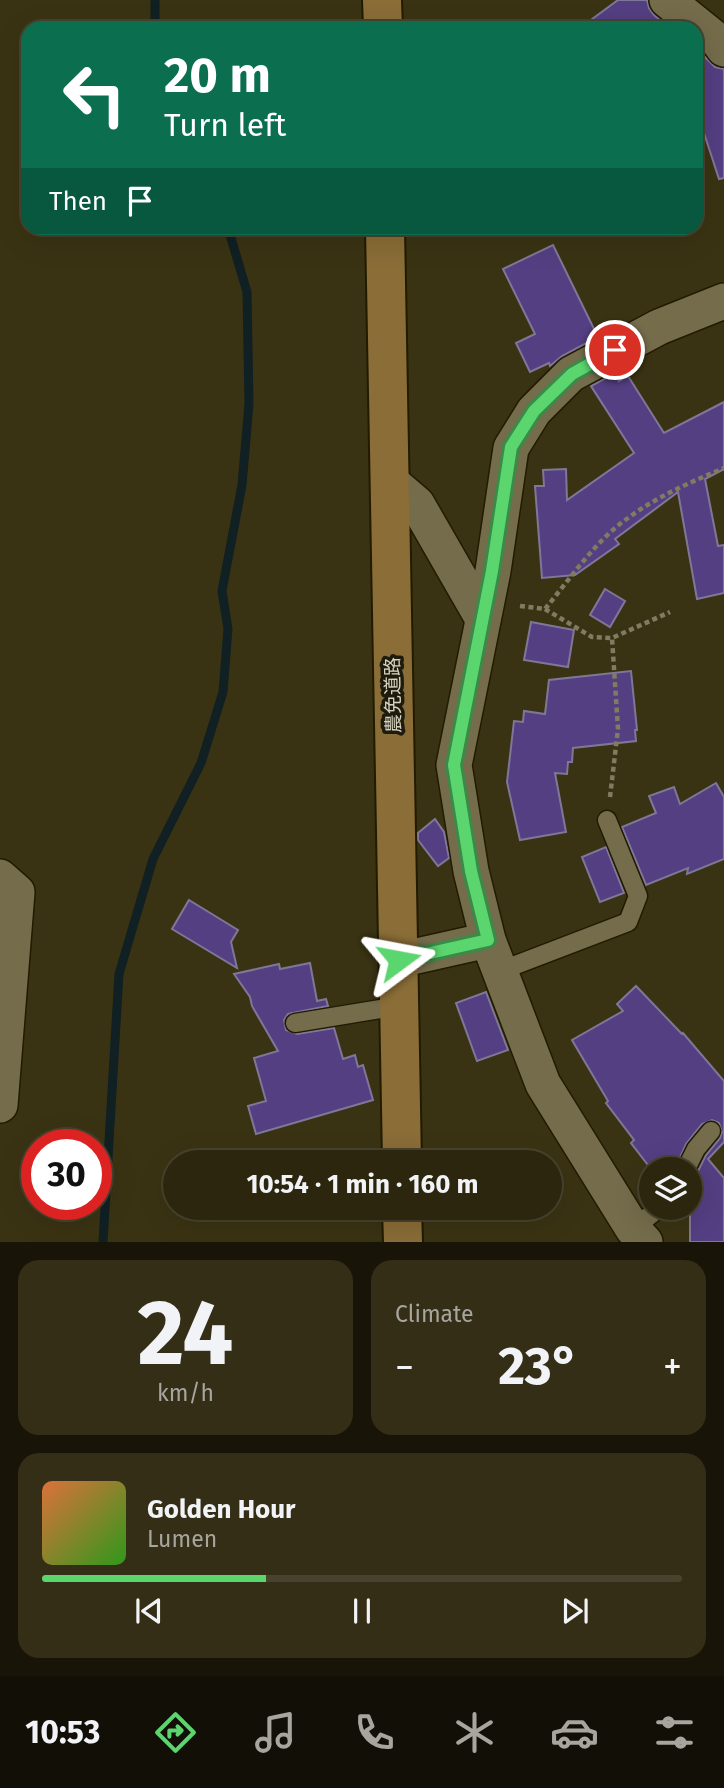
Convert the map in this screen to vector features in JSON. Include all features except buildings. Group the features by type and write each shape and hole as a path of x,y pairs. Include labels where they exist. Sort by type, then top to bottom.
{"street":[{"path":"383,0 383,21"},
{"path":"667,0 693,21"},
{"path":"703,29 724,49"},
{"name":"農免道路","path":"386,235 401,1150"},
{"path":"646,1226 543,1084 494,956 471,871 454,765 485,610 511,447 534,411 572,374 659,327 724,301"},
{"path":"389,480 417,504 485,610"},
{"path":"0,877 17,892 0,1105"},
{"path":"399,960 494,956"},
{"path":"402,1220 403,1242"}],"lane":[{"path":"494,956 628,922 638,896 607,820"},
{"path":"295,1023 399,1006"},
{"path":"692,1157 712,1131"}],"path":[{"path":"545,609 584,560 627,519 676,488 724,468"},
{"path":"485,610 545,609 592,637 612,638 670,612"},
{"path":"607,820 618,729 612,638"}],"waterway":[{"path":"155,0 155,21"},
{"path":"103,1242 119,974 153,859 201,763 223,692 228,629 222,591 242,485 249,404 247,292 230,235"}],"route":[{"path":"399,960 488,940 471,871 454,765 492,571 511,447 534,411 572,374 615,350"}]}
